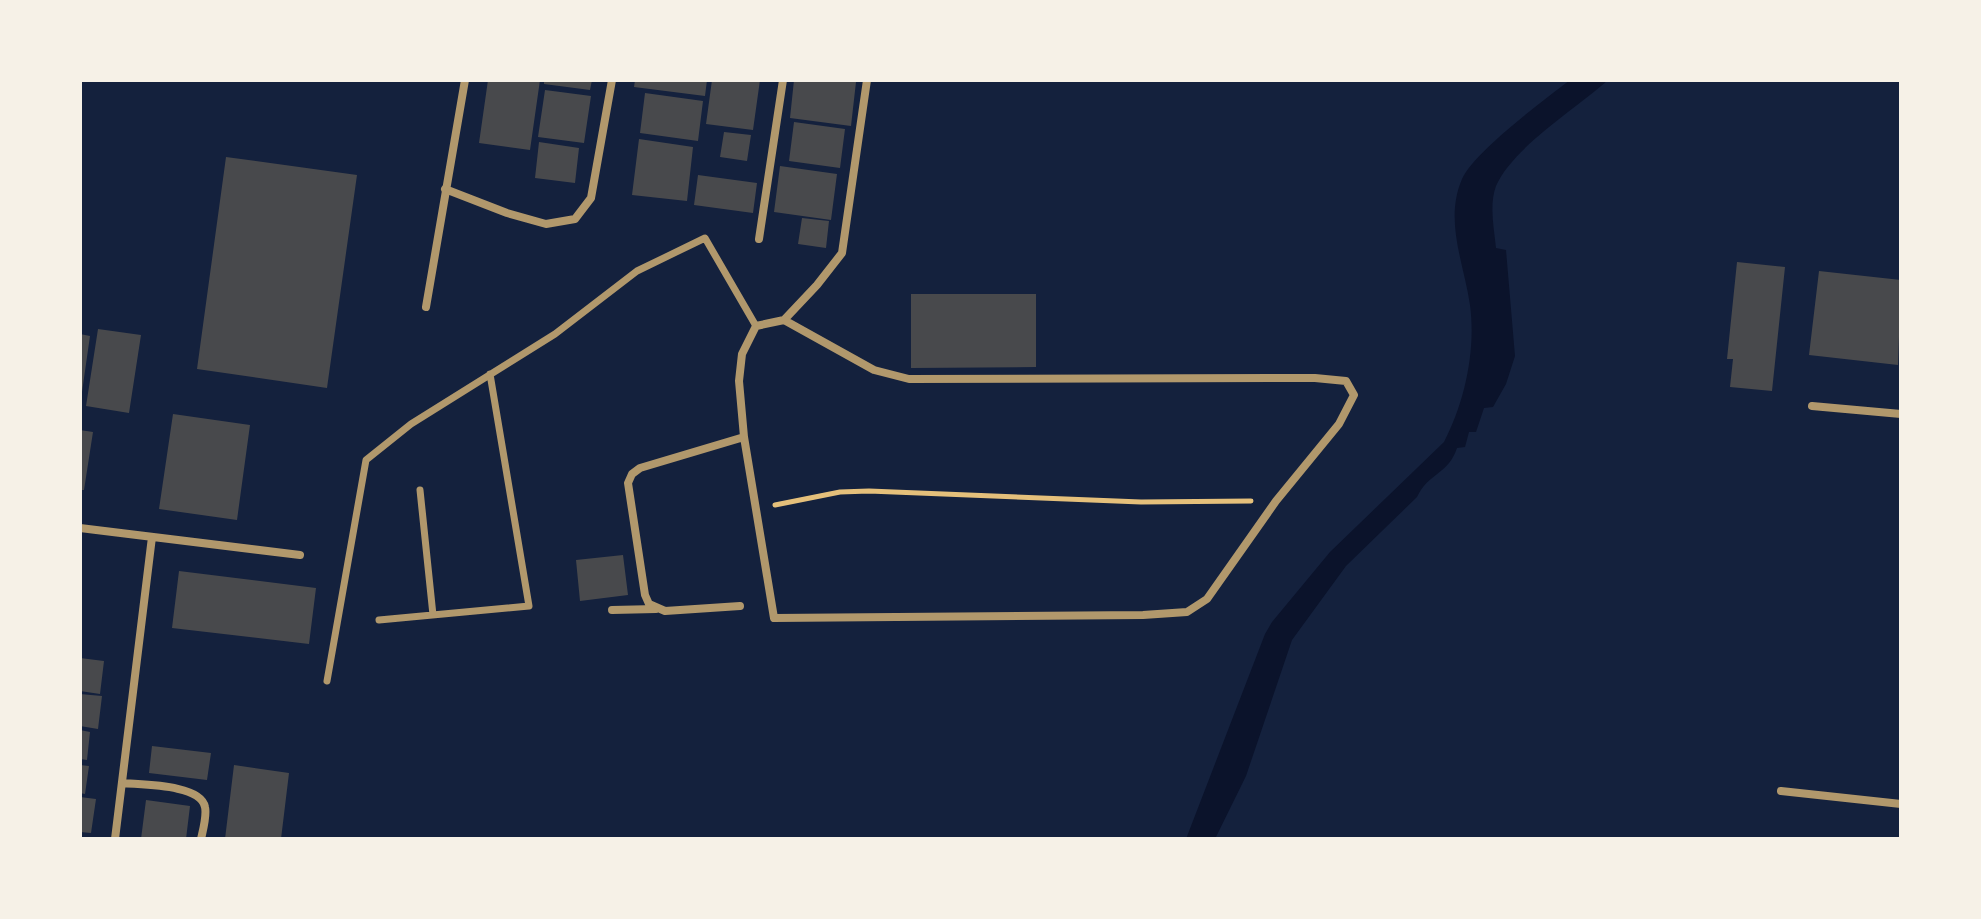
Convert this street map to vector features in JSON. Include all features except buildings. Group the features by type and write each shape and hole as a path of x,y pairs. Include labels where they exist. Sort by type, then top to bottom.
{"street":[{"path":"426,307 465,80"},
{"path":"445,189 546,224 575,219 591,198 612,80"},
{"path":"759,239 783,80"},
{"path":"756,326 784,320 842,253 867,80"},
{"path":"327,681 366,460 411,424 555,334 637,271 705,238 756,326"},
{"path":"756,326 742,354 739,381 744,437 774,618 1187,612 1207,599 1276,501 1339,424 1354,395 1346,381 1315,378 909,379 874,370 784,320"},
{"path":"379,620 529,606 490,374"},
{"path":"1812,406 1901,414"},
{"path":"656,609 649,604 645,595 629,493 628,483 632,474 640,468 744,437"},
{"path":"420,490 433,615"},
{"path":"80,528 300,555"},
{"path":"115,839 152,537"},
{"path":"612,610 665,611 740,606"},
{"path":"122,783 188,790 200,797 205,807 201,839"},
{"path":"1781,791 1901,804"}],"path":[{"path":"756,509 840,492 869,491 1141,502 1276,501"}],"water":[{"path":"1570,80 1608,80 1530,143 1504,171 1494,193 1496,248 1506,250 1515,356 1506,384 1493,407 1484,408 1476,432 1469,432 1465,447 1457,448 1449,464 1346,566 1292,640 1246,776 1215,839 1186,839 1272,622 1330,552 1444,442 1458,410 1467,375 1471,340 1470,305 1455,226 1457,195 1462,179 1495,141"}]}
